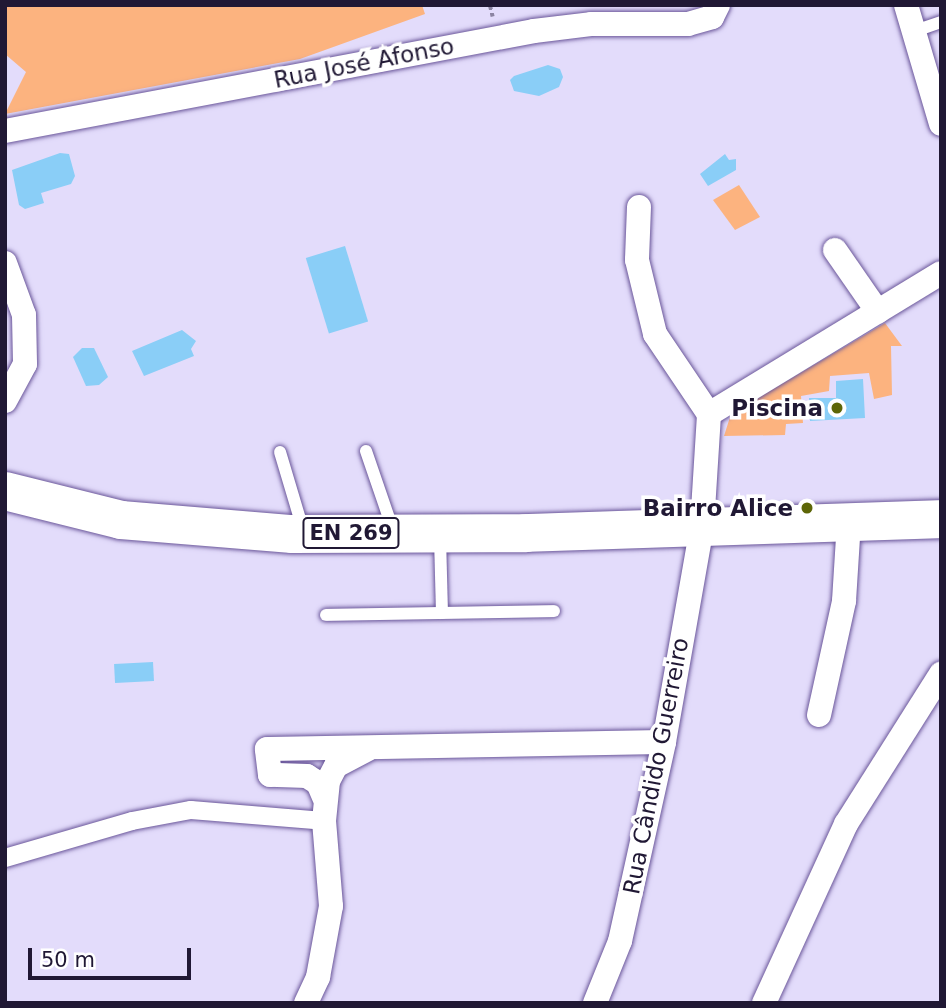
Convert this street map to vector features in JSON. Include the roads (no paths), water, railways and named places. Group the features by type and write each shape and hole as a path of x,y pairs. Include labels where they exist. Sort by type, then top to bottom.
{"main road":[{"name":"EN 269","path":"5,491 121,520 305,534 440,533 941,519"}],"street":[{"name":"Rua José Afonso","path":"5,131 534,32 591,24 688,24 712,17 718,5"},
{"path":"906,5 941,124"},
{"path":"639,207 637,260 655,334 709,414 941,273"},
{"path":"835,250 878,312"},
{"path":"5,262 24,315 24,363 5,401"},
{"name":"Rua Cândido Guerreiro","path":"595,1003 620,940 664,742 702,526 709,414"},
{"path":"818,715 844,601 849,521"},
{"path":"764,1003 846,824 941,674"},
{"path":"306,1003 318,977 331,906 324,809 318,783 307,776 270,775 267,749 664,742"},
{"path":"324,809 336,766 375,747"},
{"path":"5,858 132,821 191,810 324,809"}],"lane":[{"path":"912,32 941,22"},
{"path":"366,451 394,533"},
{"path":"280,452 305,534"},
{"path":"440,533 442,613"},
{"path":"326,615 554,611"}],"water":[{"path":"548,65 560,69 563,77 559,87 539,96 514,91 510,80 514,76"},
{"path":"60,153 69,154 75,176 71,184 41,193 44,203 25,209 19,205 12,170"},
{"path":"725,154 729,160 736,159 736,170 708,186 700,174"},
{"path":"345,246 368,322 329,334 306,258"},
{"path":"182,330 196,341 191,349 194,356 144,376 132,351"},
{"path":"82,348 94,348 108,377 99,385 86,386 73,357"},
{"name":"Piscina","path":"863,379 865,418 810,421 809,398 836,398 836,381"},
{"path":"153,662 154,681 115,683 114,664"}],"place":[{"name":"Piscina","path":"837,408"},
{"name":"Bairro Alice","path":"807,508"}]}
